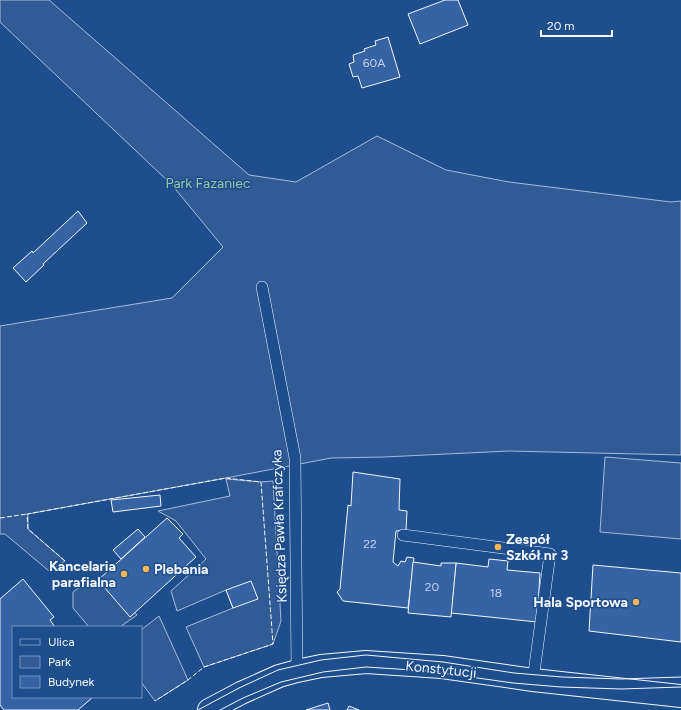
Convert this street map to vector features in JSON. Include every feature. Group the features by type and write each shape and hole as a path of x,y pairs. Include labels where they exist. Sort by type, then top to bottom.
{"street":[{"name":"Konstytucji","path":"209,710 241,693 279,676 321,666 366,662 442,667 533,680 681,696"}],"lane":[{"name":"Księdza Pawła Krafczyka","path":"262,287 295,458 297,671"},
{"path":"403,535 550,554 533,680"}],"green space":[{"name":"Park Fazaniec","path":"0,0 49,0 249,175 296,182 377,136 446,170 509,182 671,202 681,201 681,455 509,451 331,458 28,514 28,529 65,561 49,571 5,534 0,534 0,326 172,298 223,247 172,185 0,22"},
{"path":"605,457 681,463 681,539 600,532"},
{"path":"226,479 261,482 273,481 281,621 273,644 204,667 186,627 233,608 226,590 177,611 171,591 206,559 176,521 158,511 230,496"},
{"path":"106,581 137,615 121,626 88,626 73,608 73,592 85,583"},
{"path":"159,616 188,680 155,701 142,683 142,629"}],"building":[{"path":"445,0 458,0 468,25 420,44 408,14"},
{"path":"388,37 400,77 362,88 358,76 353,77 349,64 354,62 353,55 376,45 375,41"},
{"path":"78,211 87,223 26,282 13,268 32,251 33,253"},
{"path":"353,472 400,479 399,510 407,511 406,530 396,531 393,562 398,566 401,561 405,562 407,557 414,558 408,608 343,601 337,592 340,589 348,505 351,506"},
{"path":"160,495 161,506 113,512 111,500"},
{"name":"Plebania","path":"167,518 183,534 179,538 196,557 130,617 98,580"},
{"path":"138,529 145,537 121,559 113,550"},
{"path":"489,559 508,561 507,570 540,573 537,622 451,613 456,563 488,567"},
{"path":"413,562 441,566 441,563 456,563 451,617 408,613"},
{"name":"Hala Sportowa","path":"593,565 681,573 681,642 589,631"},
{"path":"23,579 54,617 50,620 54,626 12,626 12,698 92,698 78,710 4,710 0,705 0,599"},
{"path":"251,581 258,599 233,608 226,590"},
{"path":"328,703 330,710 306,710"},
{"path":"349,706 359,710 347,710"}],"tram line":[{"path":"198,710 239,688 278,670 321,660 366,655 443,662 514,673 562,677 621,679 681,677"},
{"path":"220,710 243,698 281,682 323,672 366,667 428,671 513,683 561,687 621,689 681,687"}],"fence":[{"path":"65,561 28,529 27,514 226,478 261,482 273,644 204,667 188,680 155,701"},
{"path":"0,518 27,514"}],"place":[{"name":"Zespół Szkół nr 3","path":"498,547"},
{"name":"Plebania","path":"146,569"},
{"name":"Kancelaria parafialna","path":"124,574"},
{"name":"Hala Sportowa","path":"636,602"}]}
